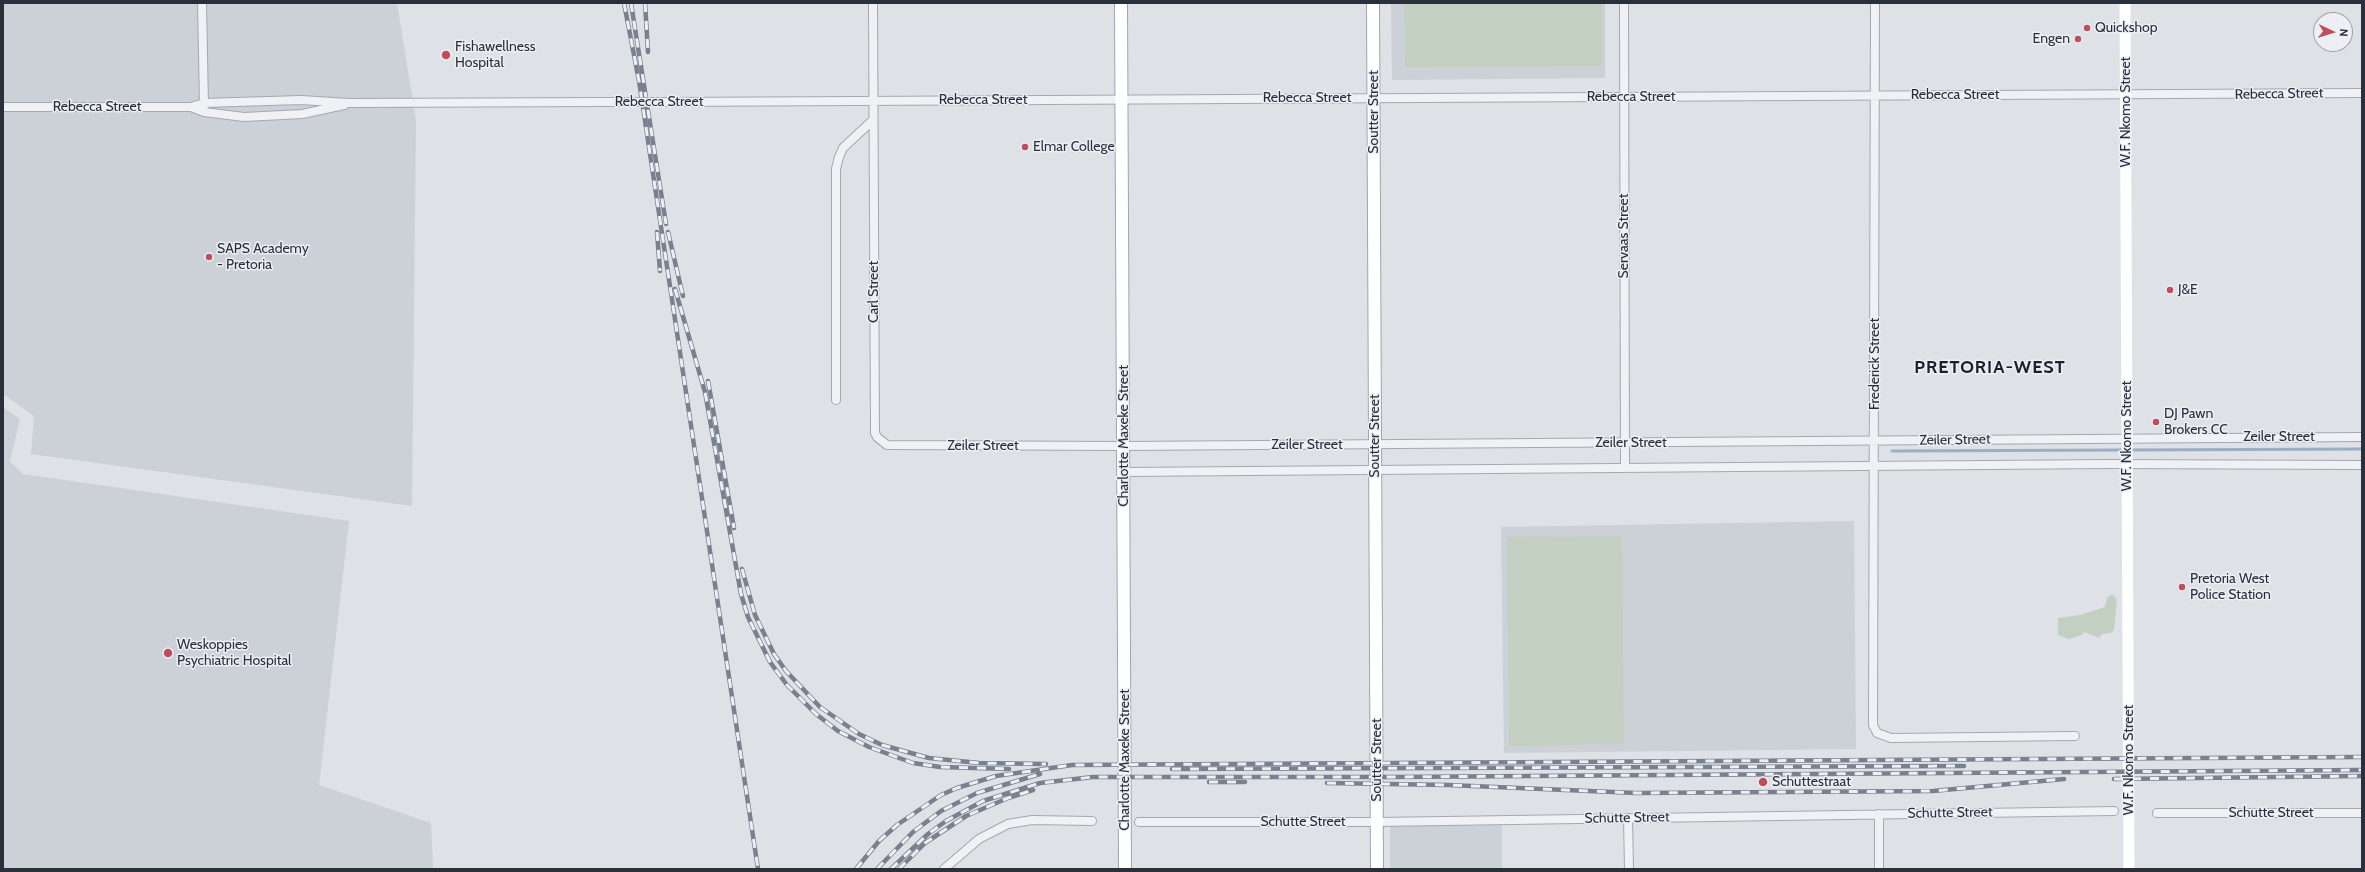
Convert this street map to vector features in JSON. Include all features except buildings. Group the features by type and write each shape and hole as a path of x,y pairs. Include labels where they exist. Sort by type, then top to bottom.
{"main road":[{"name":"Charlotte Maxeke Street","path":"1121,3 1125,869"},
{"name":"Soutter Street","path":"1373,3 1378,822 1377,869"},
{"name":"W.F. Nkomo Street","path":"2125,3 2129,869"}],"street":[{"path":"202,3 204,112"},
{"name":"Carl Street","path":"873,3 875,433 877,437 885,444 900,446"},
{"name":"Servaas Street","path":"1624,3 1625,468"},
{"name":"Frederick Street","path":"1875,3 1876,95 1873,466 1873,725 1878,733 1891,738 2075,736"},
{"name":"Rebecca Street","path":"3,107 191,107 204,103 301,100 349,103 669,102 1374,97 1876,95 2126,96 2362,93"},
{"name":"Rebecca Street","path":"191,107 204,112 244,117 279,116 318,112 349,103"},
{"path":"836,400 836,169 839,157 844,148 873,120"},
{"name":"Zeiler Street","path":"900,446 1874,442 2362,437"},
{"name":"Zeiler Street","path":"1124,472 2127,463 2362,465"},
{"name":"Schutte Street","path":"1139,822 1378,822 2114,811"},
{"name":"Schutte Street","path":"2157,813 2362,813"},
{"path":"1879,814 1879,869"},
{"path":"1628,818 1629,869"},
{"path":"944,869 979,839 1008,824 1032,820 1092,821"}],"shaded area":[{"name":"SAPS Academy - Pretoria","path":"3,3 397,3 416,121 412,506 31,454 34,416 3,394"},
{"path":"1391,3 1605,3 1605,78 1392,80"},
{"name":"Weskoppies Psychiatric Hospital","path":"3,407 20,419 10,461 23,474 349,521 319,785 431,823 433,869 3,869"},
{"path":"1854,521 1856,749 1504,753 1501,527"},
{"path":"1502,825 1502,869 1390,869 1390,826"}],"green space":[{"path":"1404,3 1602,3 1602,66 1405,67"},
{"path":"1622,536 1624,744 1509,746 1507,537"},
{"path":"2112,594 2117,599 2114,630 2110,633 2102,634 2099,638 2084,632 2082,635 2069,639 2058,635 2058,618 2080,615 2105,607 2107,598"}],"waterway":[{"path":"2130,450 2362,449"},
{"path":"1892,451 2124,450"}],"railway":[{"path":"624,3 639,81 758,869"},
{"path":"631,3 666,224"},
{"path":"645,3 648,52"},
{"path":"657,232 660,271"},
{"path":"668,232 683,296"},
{"path":"675,289 705,392 741,594 748,617 770,662 787,685 816,714 838,731 869,747 913,763 940,767 1009,769"},
{"path":"708,381 734,528"},
{"path":"742,569 755,615 774,654 786,671 820,707 859,734 882,745 929,758 979,763 1046,764"},
{"path":"856,869 879,841 897,825 941,795 957,788 996,776 1072,765 2362,757"},
{"path":"1172,769 1964,766"},
{"path":"891,869 928,834 946,821 983,801 1040,783 1093,777 1393,777 2362,770"},
{"path":"877,869 913,832 941,811 977,793 1040,774"},
{"path":"2114,779 2362,776"},
{"path":"1327,783 1448,785 1636,793 1933,791 2064,779"},
{"path":"1209,782 1245,782"},
{"path":"899,869 925,843 966,816 1008,798 1033,790"}],"place":[{"name":"Quickshop","path":"2087,28"},
{"name":"Engen","path":"2078,39"},
{"name":"Fishawellness Hospital","path":"446,55"},
{"name":"Elmar College","path":"1025,147"},
{"name":"SAPS Academy - Pretoria","path":"209,257"},
{"name":"J&E","path":"2170,290"},
{"name":"DJ Pawn Brokers CC","path":"2156,422"},
{"name":"Pretoria West Police Station","path":"2182,587"},
{"name":"Weskoppies Psychiatric Hospital","path":"168,653"},
{"name":"Schuttestraat","path":"1763,782"}],"district":[{"name":"PRETORIA-WEST","path":"1990,368"}]}
